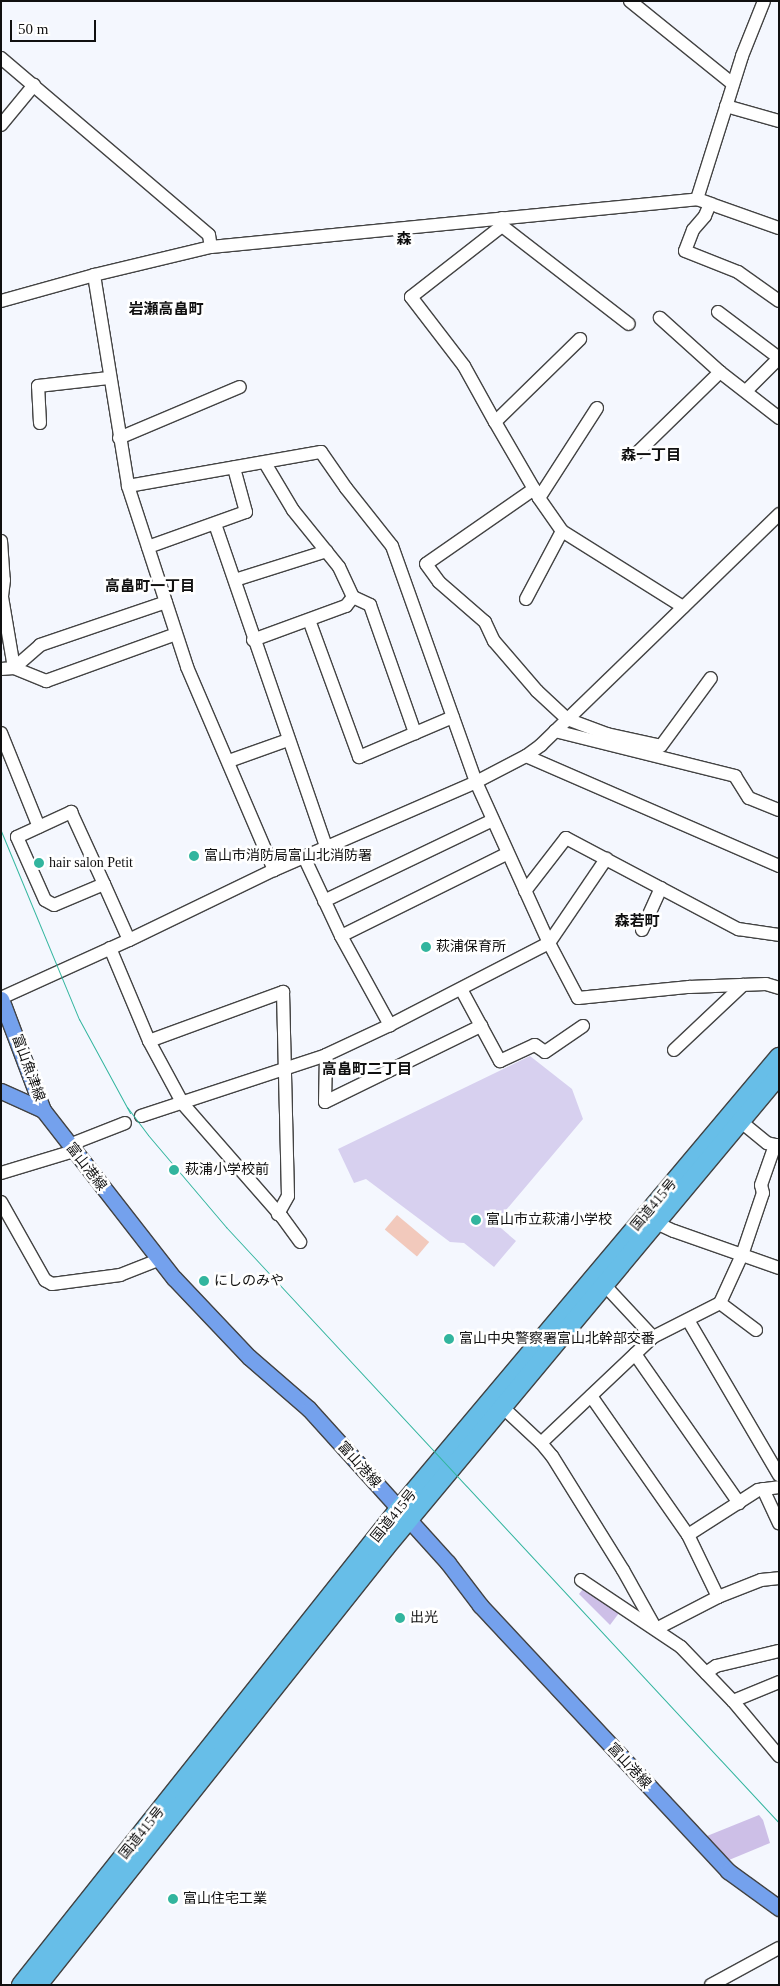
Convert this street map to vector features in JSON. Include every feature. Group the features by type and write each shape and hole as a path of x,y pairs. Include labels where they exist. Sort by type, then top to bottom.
{"highway":[{"name":"国道415号","path":"21,1985 497,1402 775,1073 779,1057"},
{"name":"国道415号","path":"38,1985 404,1515"}],"main road":[{"name":"富山魚津線","path":"1,998 43,1110"},
{"name":"富山港線","path":"1,1091 43,1110 158,1260 248,1357 309,1410 448,1564 480,1605 728,1872 779,1908"}],"street":[{"path":"697,199 733,84 764,1"},
{"path":"634,2 733,84"},
{"path":"1,58 209,235 211,247"},
{"path":"1,125 34,85"},
{"path":"726,106 779,121"},
{"path":"1,302 94,275 211,247 502,222 697,199 779,228"},
{"path":"710,204 705,216 693,230 685,251 738,272 779,301"},
{"path":"502,222 629,324"},
{"path":"502,222 411,296 464,366 536,494 562,531 683,607"},
{"path":"94,275 109,378 128,486 187,667 229,761 274,870"},
{"path":"718,312 779,359 746,390"},
{"path":"660,318 720,372 746,390 779,418"},
{"path":"495,422 580,339"},
{"path":"636,453 720,372"},
{"path":"40,423 38,386 109,378"},
{"path":"119,438 240,387"},
{"path":"597,408 536,494 426,564 439,582 485,622 494,641 516,668 567,719 607,734 661,746 711,678"},
{"path":"128,486 321,452 346,488 392,546 476,782 549,943 578,998 689,987 766,984 779,988"},
{"path":"265,463 293,510 339,567 353,597 370,605 415,733"},
{"path":"148,547 246,512 234,468"},
{"path":"1,998 129,940 274,870 476,782 526,756 567,719 779,514"},
{"path":"215,524 235,580 253,640 326,847"},
{"path":"526,599 562,531"},
{"path":"1,541 4,580 2,597 8,669"},
{"path":"235,580 326,551"},
{"path":"253,640 346,606 353,597"},
{"path":"8,669 40,645 166,602"},
{"path":"309,620 359,757 453,718"},
{"path":"8,669 46,681 176,634"},
{"path":"555,730 735,776 749,798 779,810"},
{"path":"1,733 39,827"},
{"path":"229,761 288,740"},
{"path":"526,756 779,866"},
{"path":"104,884 54,905 45,900 17,836 71,812 104,884 129,940"},
{"path":"324,901 493,820"},
{"path":"525,891 566,838 738,929 779,935"},
{"path":"341,936 508,853"},
{"path":"304,857 341,936 390,1025"},
{"path":"141,1116 183,1104 326,1055 390,1025 549,943 606,859"},
{"path":"642,930 661,888"},
{"path":"110,948 150,1041 183,1104 300,1242"},
{"path":"674,1050 743,985"},
{"path":"461,989 500,1061 535,1044 545,1052 583,1026"},
{"path":"150,1041 283,992 288,1196 278,1214"},
{"path":"326,1055 325,1102 481,1026"},
{"path":"541,1444 653,1337 720,1303 742,1255 763,1193 761,1185 777,1145 767,1143 736,1118"},
{"path":"1,1174 72,1148 125,1122"},
{"path":"1,1202 45,1280 52,1284 120,1275 158,1260"},
{"path":"650,1220 779,1268"},
{"path":"600,1280 653,1337"},
{"path":"720,1303 756,1330"},
{"path":"688,1320 779,1475"},
{"path":"635,1354 739,1502"},
{"path":"591,1396 688,1535 718,1597"},
{"path":"497,1402 541,1444 623,1570 656,1629"},
{"path":"688,1535 763,1489 779,1487"},
{"path":"763,1489 779,1523"},
{"path":"656,1629 718,1597 761,1580 779,1578"},
{"path":"581,1580 681,1647 733,1701 779,1756"},
{"path":"706,1673 716,1666 779,1651"},
{"path":"733,1701 779,1682"},
{"path":"711,1985 779,1948"}],"shaded area":[{"path":"530,1056 572,1089 583,1119 495,1223 516,1241 494,1267 464,1243 450,1242 366,1179 354,1183 338,1149"},
{"path":"397,1215 429,1242 417,1257 385,1230"},
{"path":"583,1589 619,1613 610,1625 579,1594"},
{"path":"759,1815 763,1820 770,1843 729,1860 707,1836"}],"tram line":[{"path":"1,831 79,1019 130,1113"},
{"path":"127,1107 148,1135 226,1227 779,1823"}],"place":[{"name":"富山市消防局富山北消防署","path":"194,856"},
{"name":"hair salon Petit","path":"39,863"},
{"name":"萩浦保育所","path":"426,947"},
{"name":"萩浦小学校前","path":"174,1170"},
{"name":"富山市立萩浦小学校","path":"476,1220"},
{"name":"にしのみや","path":"204,1281"},
{"name":"富山中央警察署富山北幹部交番","path":"449,1339"},
{"name":"出光","path":"400,1618"},
{"name":"富山住宅工業","path":"173,1899"}],"district":[{"name":"森","path":"404,240"},
{"name":"岩瀬高畠町","path":"166,310"},
{"name":"森一丁目","path":"651,456"},
{"name":"高畠町一丁目","path":"150,587"},
{"name":"森若町","path":"637,922"},
{"name":"高畠町二丁目","path":"367,1070"}]}
